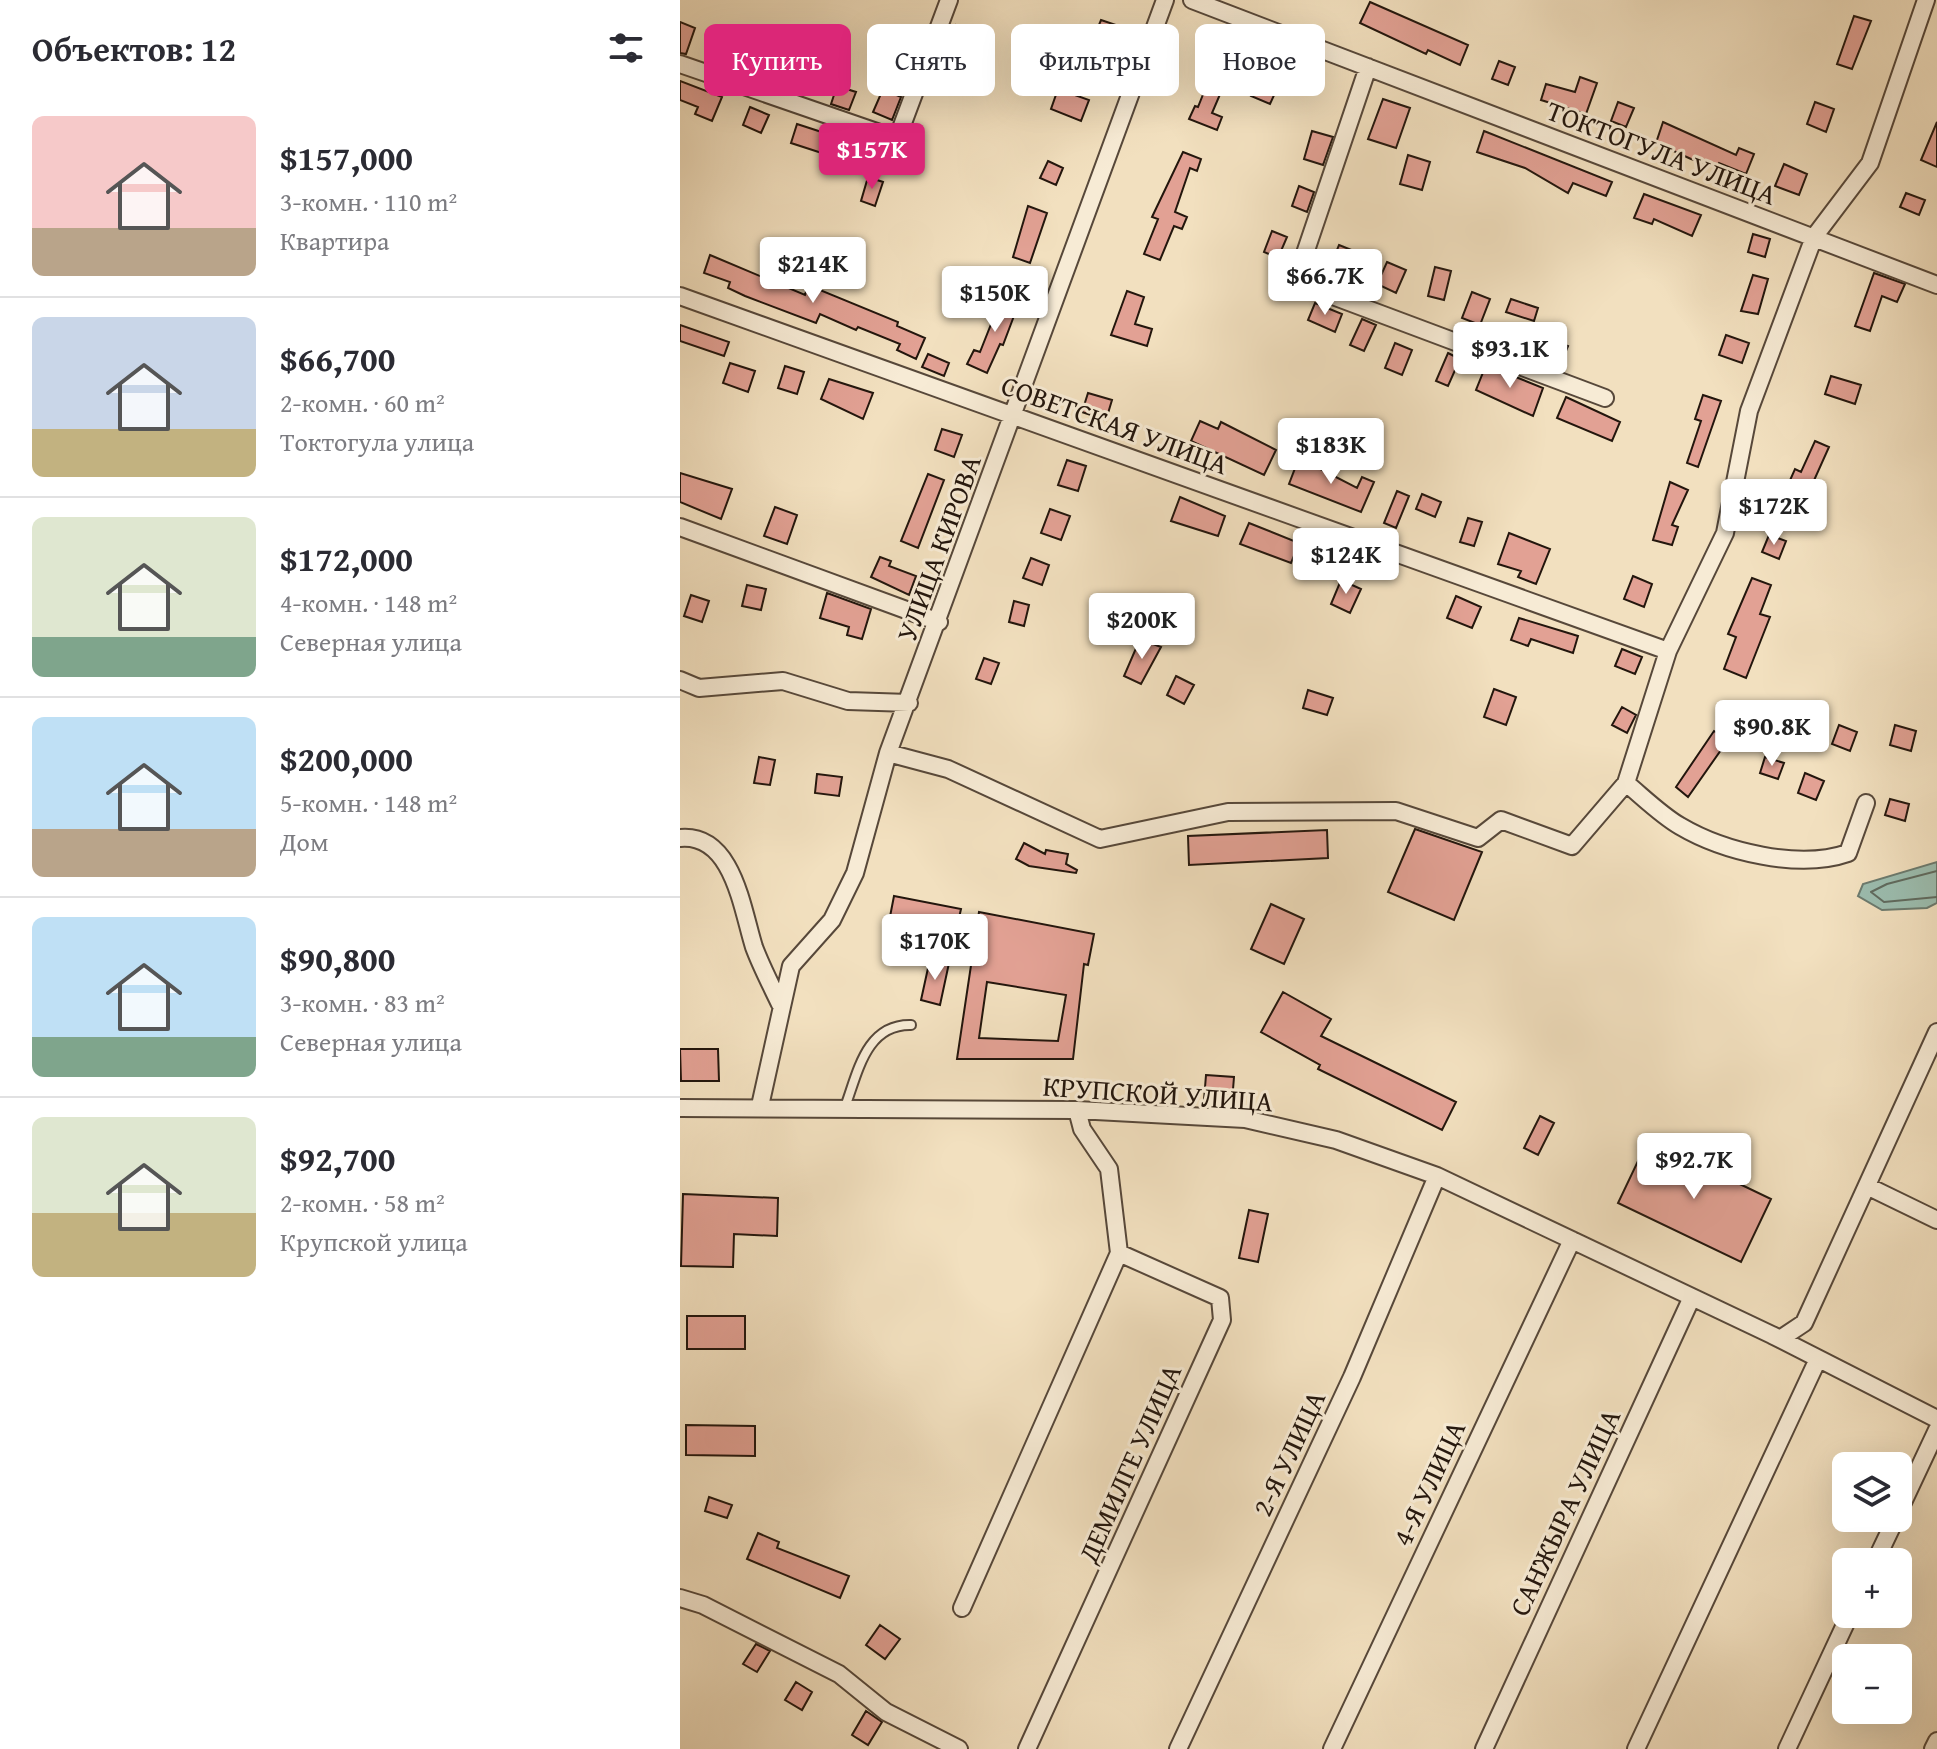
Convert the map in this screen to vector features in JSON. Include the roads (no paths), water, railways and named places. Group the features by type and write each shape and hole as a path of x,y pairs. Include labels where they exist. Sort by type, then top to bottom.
{"street":[{"path":"680,64 897,139 949,0"},
{"name":"УЛИЦА КИРОВА","path":"760,1106 780,1004 791,966 832,920 855,873 888,753 939,622 1165,0"},
{"name":"ТОКТОГУЛА УЛИЦА","path":"1192,0 1937,285"},
{"path":"888,753 948,769 1100,839 1228,812 1396,811 1478,838 1501,820 1572,846 1626,783 1668,651 1725,533 1749,411 1814,237 1870,163 1926,0"},
{"path":"1368,67 1298,274 1314,289 1605,398"},
{"name":"СОВЕТСКАЯ УЛИЦА","path":"680,296 1668,651"},
{"path":"680,527 939,622"},
{"path":"680,680 699,688 783,681 848,701 909,703"},
{"path":"1626,783 1680,826 1722,844 1769,855 1828,860 1848,853 1866,803"},
{"path":"680,838 706,842 724,859 755,951 780,1004"},
{"path":"1780,1339 1804,1323 1932,1054 1937,1032"},
{"name":"КРУПСКОЙ УЛИЦА","path":"680,1108 760,1106 1077,1110 1245,1119 1336,1140 1437,1176 1780,1339 1937,1419"},
{"path":"962,1608 1119,1253 1109,1169 1082,1129 1077,1110"},
{"name":"2-Я УЛИЦА","path":"1178,1749 1352,1377 1437,1176"},
{"path":"1869,1187 1937,1220"},
{"name":"4-Я УЛИЦА","path":"1332,1749 1572,1240"},
{"name":"ДЕМИЛГЕ УЛИЦА","path":"1027,1749 1222,1320 1220,1298 1119,1253"},
{"name":"САНЖЫРА УЛИЦА","path":"1484,1749 1692,1297"},
{"path":"1636,1749 1818,1359"},
{"path":"1912,1483 1937,1430"},
{"path":"680,1598 703,1605 839,1674 886,1712 959,1749"},
{"path":"1787,1749 1843,1628"},
{"path":"1933,1749 1937,1741"}],"lane":[{"path":"845,1107 873,1039 893,1025 911,1025"}],"water":[{"path":"1937,862 1937,903 1927,908 1882,910 1858,896 1863,884"}]}
